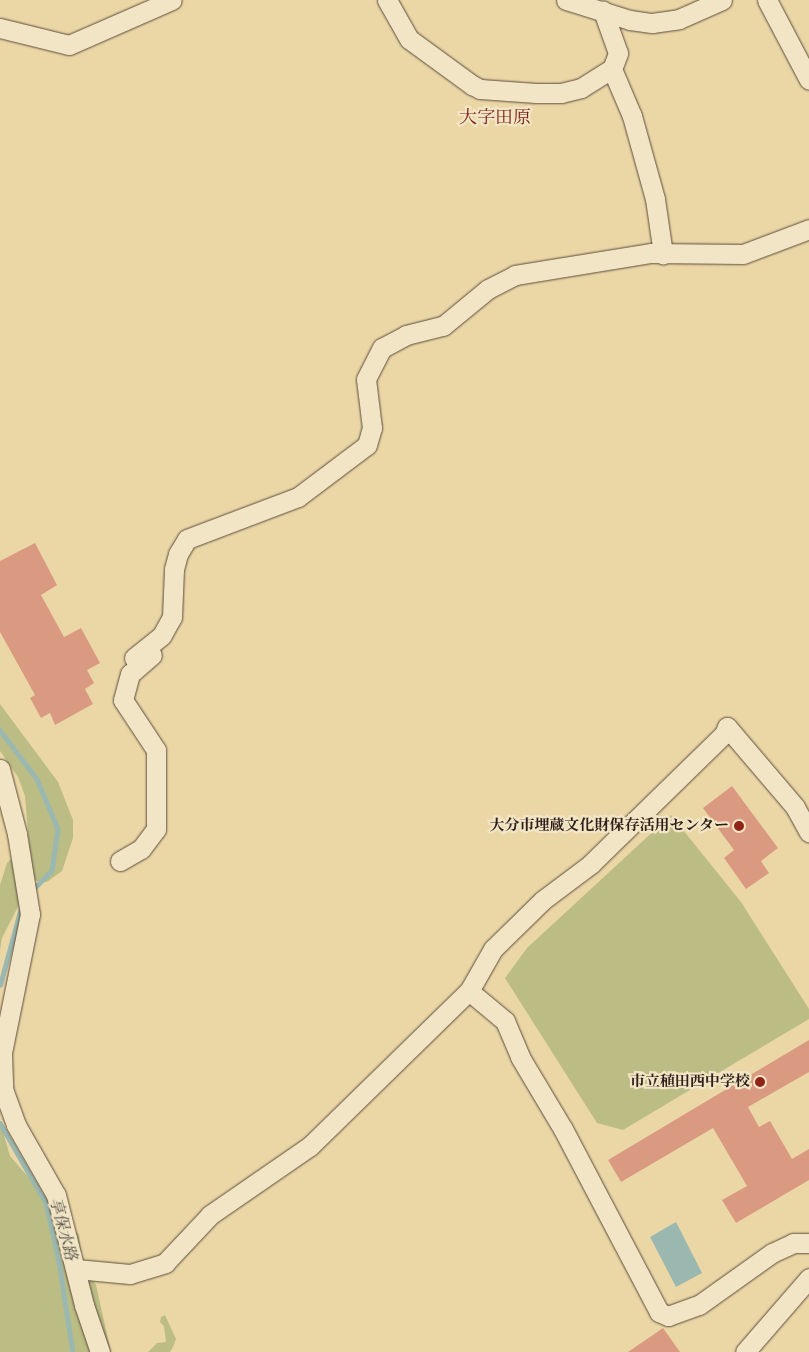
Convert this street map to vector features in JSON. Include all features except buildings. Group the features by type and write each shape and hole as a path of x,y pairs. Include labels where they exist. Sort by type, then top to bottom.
{"street":[{"path":"0,28 69,45 172,0"},
{"path":"387,0 409,38 480,89 561,93 586,86 612,69 618,53 595,7"},
{"path":"566,0 595,7 630,20 660,22 679,19 722,0"},
{"path":"767,0 809,80"},
{"path":"612,69 632,116 655,199 663,254"},
{"path":"120,861 133,856 148,843 158,817 156,750 125,706 124,694 130,674 172,637 176,620 174,608 174,569 178,554 187,539 298,497 367,445 372,428 366,379 382,348 406,335 443,326 488,289 516,275 602,259 663,254 743,254 809,230"},
{"path":"134,658 162,635 174,608"},
{"path":"76,1269 130,1274 166,1263 210,1215 310,1146 469,991 493,949 542,900 591,864 724,734 727,727 795,807 809,832"},
{"path":"0,769 8,832 30,914 23,937 2,1054 3,1089 16,1125 54,1189 100,1352"},
{"path":"469,991 505,1021 520,1058 563,1129 659,1312 668,1316 699,1305 772,1254 793,1243 809,1243"},
{"path":"745,1352 809,1278"}],"green space":[{"path":"0,704 58,782 73,820 73,838 62,871 47,882 36,881 31,869 25,796 18,777 0,751"},
{"path":"671,815 741,902 809,1009 809,1019 623,1130 597,1123 505,978 527,948"},
{"path":"13,857 25,893 2,938 0,950 0,885 7,863"},
{"path":"0,1121 10,1156 79,1235 83,1264 96,1285 111,1352 0,1352"},
{"path":"165,1315 176,1339 173,1347 170,1352 148,1352 157,1343 166,1342 164,1326 160,1322 161,1317"}],"water":[{"path":"676,1222 702,1273 676,1287 650,1237"}],"waterway":[{"name":"享保水路","path":"0,730 37,779 58,829 52,871 36,887"},
{"name":"享保水路","path":"0,985 22,904"},
{"name":"享保水路","path":"0,1123 46,1203 59,1261 73,1352"}],"place":[{"name":"大分市埋蔵文化財保存活用センター","path":"739,826"},
{"name":"市立稙田西中学校","path":"760,1082"}],"district":[{"name":"大字田原","path":"495,117"}]}
